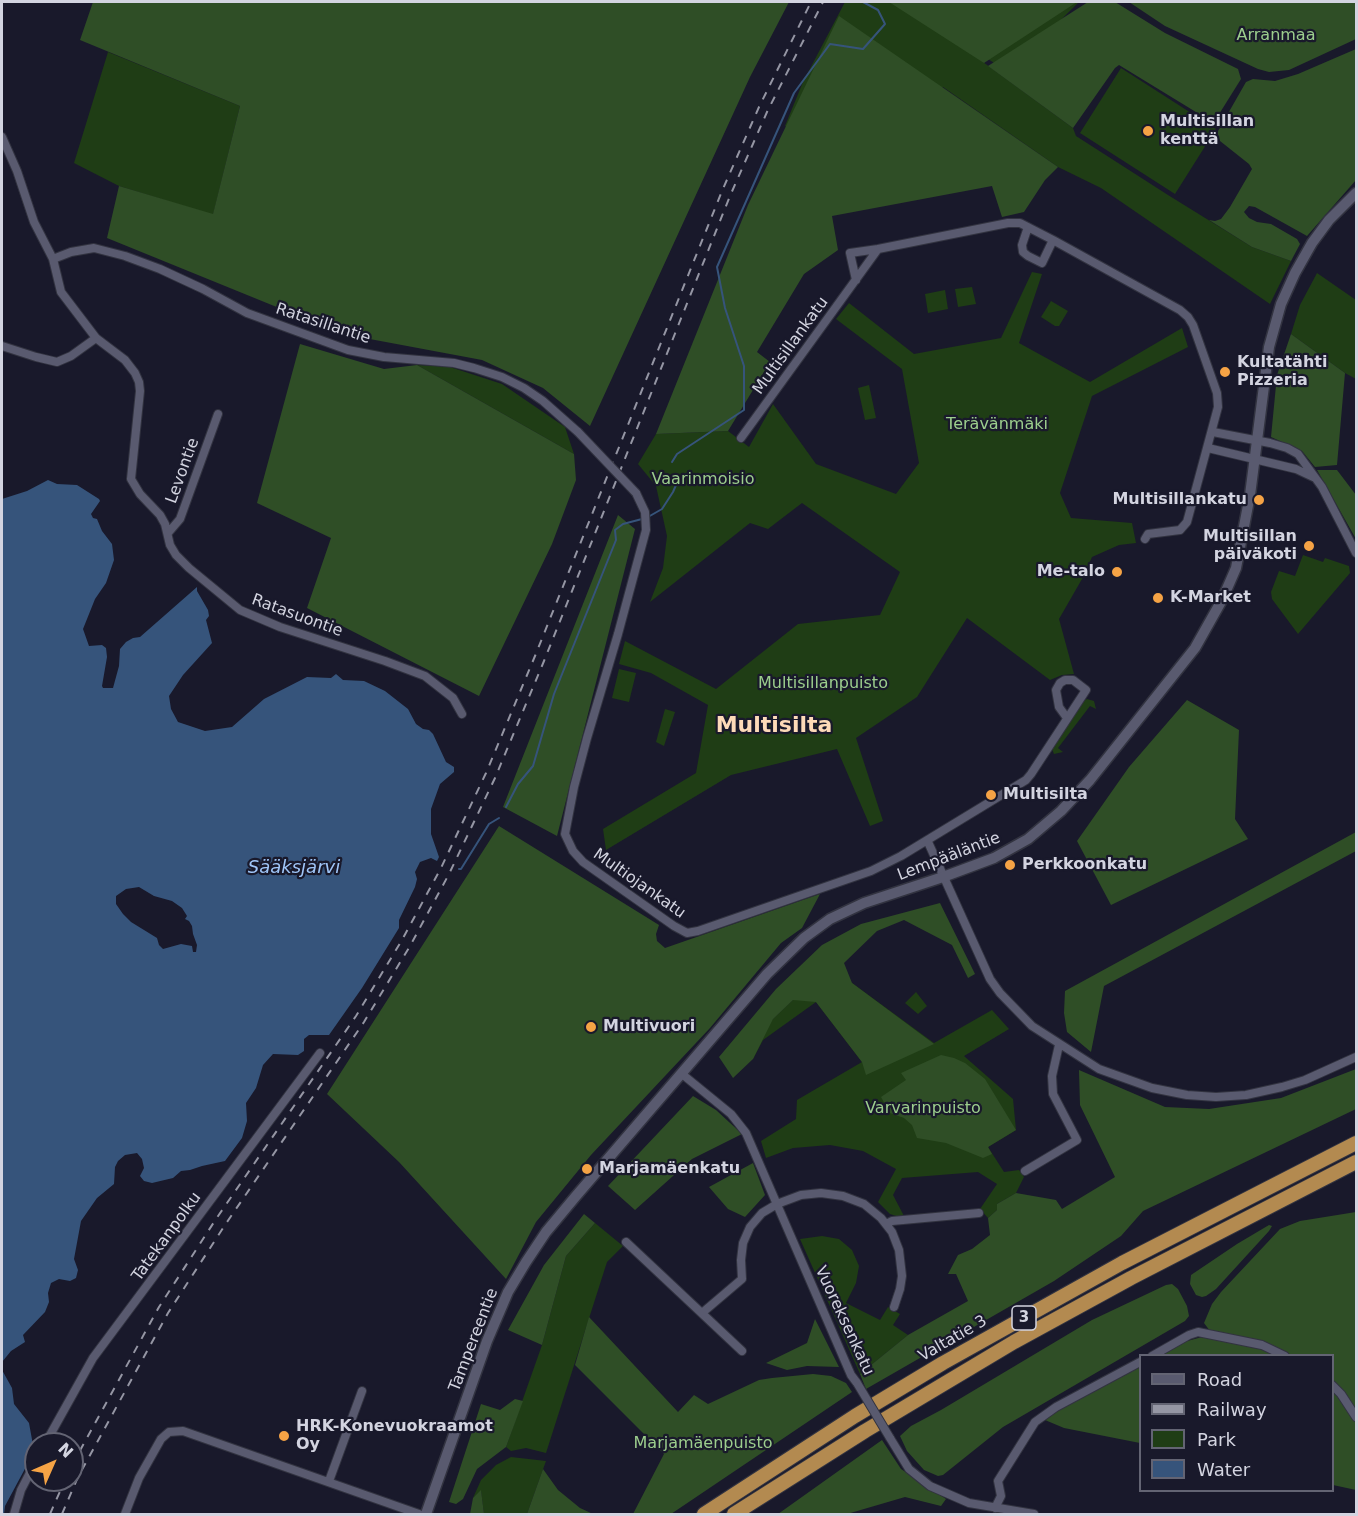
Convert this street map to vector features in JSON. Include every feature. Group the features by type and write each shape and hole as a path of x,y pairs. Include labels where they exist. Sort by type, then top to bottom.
{"highway":[{"name":"Valtatie 3","path":"704,1515 855,1416 952,1358 1162,1242 1356,1143"},
{"name":"Valtatie 3","path":"734,1515 865,1431 1004,1348 1131,1278 1356,1162"}],"main road":[{"name":"Lempääläntie","path":"515,1279 546,1232 788,952 817,927 864,903 943,878 994,858 1045,826 1090,780 1195,648 1220,606 1236,568 1250,495 1269,347 1281,304 1312,243 1329,220 1356,193"},
{"name":"Tampereentie","path":"426,1515 487,1341 515,1279"}],"street":[{"path":"2,137 17,171 34,222 53,259"},
{"path":"856,280 850,253 1008,223 1020,223 1180,310 1188,317 1217,393 1218,407 1187,522 1183,529 1148,534 1145,539"},
{"path":"1028,227 1022,245 1023,252 1028,256 1042,263 1053,240"},
{"name":"Ratasillantie","path":"53,259 71,252 94,248 125,256 203,289 247,313 348,350 384,357 454,363 502,377 524,388 543,401 578,432 636,493 645,512 646,530 625,609"},
{"name":"Multisillankatu","path":"741,438 878,249"},
{"name":"Ratasuontie","path":"53,259 61,292 96,338 124,360 139,382 131,479 140,494 160,515 168,533 170,545 182,561 240,610 280,627 425,676 453,698 462,714"},
{"path":"2,346 57,362 71,356 96,338"},
{"name":"Levontie","path":"168,533 180,519 218,414"},
{"path":"1213,432 1287,448 1298,454 1318,481 1356,553"},
{"path":"1208,448 1307,472 1318,481"},
{"name":"Multiojankatu","path":"625,609 587,738 565,834 573,851 583,862 631,898 687,933 709,928 787,898 871,871 928,842 1026,780 1086,690 1072,680 1060,683 1056,690 1059,707 1067,718"},
{"path":"928,842 995,986 1025,1020 1059,1045 1099,1069 1129,1081 1170,1092 1216,1096 1246,1095 1305,1080 1356,1057"},
{"path":"1025,1171 1077,1140 1053,1094 1052,1076 1059,1045"},
{"name":"Tatekanpolku","path":"52,1432 93,1358 320,1053"},
{"name":"Vuoreksenkatu","path":"682,1074 722,1105 743,1127 851,1375 909,1469 930,1486 969,1503 1034,1515"},
{"path":"702,1312 742,1279 742,1251 746,1235 757,1219 777,1204 801,1195 832,1193 864,1204 886,1224 896,1241 901,1259 901,1283 894,1307"},
{"path":"886,1224 892,1221 979,1213"},
{"path":"626,1242 742,1351"},
{"path":"1156,1354 1189,1335 1202,1332 1262,1345 1281,1354"},
{"path":"995,1508 1001,1496 998,1481 1035,1422 1056,1407 1139,1363"},
{"path":"1334,1387 1356,1417"},
{"path":"329,1482 362,1391"},
{"path":"125,1515 139,1478 161,1439 169,1432 183,1431 419,1515"},
{"path":"14,1515 24,1484"}],"green space":[{"path":"93,2 789,2 750,77 590,426 543,388 482,360 343,334 107,238 119,186 213,214 240,106 80,40"},
{"path":"845,2 1079,2 1008,72 988,59 983,62 1073,128 1076,136 1252,247 1291,261 1270,304 1101,188 1058,167 943,87 861,155 785,126 803,82"},
{"path":"889,2 1077,2 984,63"},
{"path":"1088,2 1115,2 1165,33 1238,69 1241,79 1216,119 1209,120 1119,65 1073,128 988,66"},
{"name":"Arranmaa","path":"1129,2 1355,2 1356,39 1289,70 1269,72 1165,26"},
{"path":"839,16 1058,167 1045,180 1024,212 1002,217 992,186 832,216 838,250 804,274 757,352 770,362 728,431 656,434 748,205"},
{"path":"1356,49 1356,180 1307,236 1255,207 1249,206 1244,212 1249,218 1271,224 1297,239 1300,244 1291,261 1252,247 1209,220 1221,219 1252,169 1220,141 1218,136 1218,131 1246,82 1253,79 1275,81 1298,74"},
{"path":"108,52 240,106 213,215 119,186 74,163"},
{"name":"Multisillan kenttä","path":"1121,68 1216,129 1175,194 1080,133"},
{"path":"1032,272 1042,274 1019,343 1090,382 1182,328 1188,347 1092,396 1060,493 1071,518 1132,523 1136,543 1119,545 1092,557 1059,619 1074,674 1062,675 1050,680 967,618 917,697 856,738 883,821 870,826 837,749 731,775 606,850 603,829 696,773 708,705 651,673 619,664 625,641 716,689 798,624 880,615 900,572 802,503 768,529 750,523 650,602 663,568 667,536 656,486 638,464 656,434 728,431 749,447 773,404 816,464 896,494 919,463 902,369 836,319 849,303 914,354 1001,338"},
{"path":"1317,273 1356,300 1356,379 1291,334 1300,305"},
{"path":"972,287 976,304 958,307 955,289"},
{"path":"945,290 948,309 928,313 925,294"},
{"path":"1051,301 1068,311 1059,326 1041,317"},
{"path":"1291,334 1345,373 1337,465 1315,467 1302,451 1271,437 1277,375"},
{"path":"300,344 384,369 417,365 574,454 576,480 552,544 479,696 307,608 331,538 257,503"},
{"path":"417,365 450,367 502,384 565,427 574,454"},
{"path":"869,385 876,418 865,420 858,388"},
{"path":"1317,470 1337,470 1356,495 1356,539"},
{"path":"618,515 635,529 557,836 503,807"},
{"path":"1303,555 1323,562 1325,558 1349,566 1350,573 1298,634 1272,599 1271,592 1279,571 1295,576"},
{"path":"619,669 636,673 629,702 612,698"},
{"path":"1087,699 1094,701 1096,709 1090,706 1058,748 1063,752 1054,754 1052,749 1083,701"},
{"path":"1187,700 1239,730 1235,819 1248,839 1111,905 1077,841 1129,767"},
{"path":"665,709 675,712 664,746 656,742"},
{"path":"499,826 659,925 656,934 657,941 665,948 820,894 802,928 781,943 710,1028 591,1155 536,1222 506,1279 399,1162 327,1094"},
{"path":"1356,832 1356,851 1104,986 1091,1052 1067,1032 1064,1013 1065,991"},
{"path":"940,903 975,974 968,978 952,945 904,920 877,931 844,963 852,983 934,1044 866,1075 862,1062 816,1002 793,1000 773,1019 753,1059 733,1078 719,1057 776,989 822,945 861,924"},
{"name":"Varvarinpuisto","path":"835,960 852,983 934,1043 992,1010 1009,1029 964,1056 1013,1099 1016,1130 988,1147 1004,1172 1019,1170 1024,1177 1016,1193 997,1204 997,1210 988,1218 980,1209 997,1184 978,1172 902,1178 893,1195 904,1216 896,1216 890,1214 878,1202 896,1169 863,1151 830,1145 793,1148 766,1158 761,1141 796,1119 797,1100 862,1062 816,1002 763,1040 753,1059 740,1050"},
{"path":"916,992 927,1006 918,1014 905,1003"},
{"path":"941,1055 965,1063 985,1079 1016,1130 988,1147 992,1154 983,1158 946,1143 917,1138 912,1125 904,1118 890,1113 881,1097 906,1080 901,1073"},
{"path":"1356,1069 1356,1109 1143,1211 1121,1236 1054,1281 866,1389 860,1374 908,1335 968,1301 956,1274 948,1274 958,1255 972,1249 990,1235 988,1218 997,1210 997,1204 1016,1193 1056,1200 1062,1209 1115,1177 1080,1105 1079,1070 1165,1107 1209,1109 1281,1098"},
{"path":"693,1096 716,1110 742,1134 692,1159 635,1210 608,1186"},
{"path":"753,1163 765,1195 745,1217 728,1209 709,1187"},
{"path":"1356,1212 1356,1413 1334,1383 1334,1354 1289,1354 1271,1345 1210,1331 1204,1323 1212,1304 1221,1292 1280,1229 1300,1221"},
{"path":"584,1214 595,1223 566,1256 542,1345 508,1330 544,1265"},
{"path":"595,1223 623,1246 607,1262 546,1453 526,1448 511,1451 506,1447 542,1345 566,1256"},
{"path":"1269,1225 1272,1226 1269,1231 1216,1289 1206,1296 1196,1295 1190,1284 1191,1275"},
{"path":"822,1236 839,1239 852,1250 859,1266 856,1283 846,1303 880,1320 888,1307 900,1314 893,1325 908,1335 860,1374 800,1239"},
{"path":"1172,1284 1178,1289 1187,1306 1189,1316 1185,1321 1003,1427 943,1475 938,1476 924,1470 907,1451 900,1436 911,1426 1092,1320"},
{"name":"Marjamäenpuisto","path":"589,1317 678,1412 694,1395 708,1404 759,1380 772,1378 813,1374 831,1376 846,1383 852,1392 671,1514 633,1514 664,1454 575,1365"},
{"path":"815,1319 839,1367 807,1366 787,1370 766,1363 807,1343"},
{"path":"1202,1337 1247,1343 1275,1354 1161,1354 1180,1343"},
{"path":"1139,1366 1139,1443 1064,1428 1045,1420 1056,1410"},
{"path":"1334,1390 1351,1412 1356,1423 1356,1490 1334,1485"},
{"path":"515,1399 523,1401 506,1447 477,1469 463,1499 456,1504 449,1502 481,1404 500,1410"},
{"path":"882,1440 901,1469 946,1499 941,1506 905,1497 847,1514 778,1514"},
{"path":"511,1457 546,1461 527,1514 484,1514 481,1491 473,1498 481,1480 496,1465"},
{"path":"543,1469 558,1490 580,1508 593,1514 527,1514"},
{"path":"481,1490 484,1514 470,1514 473,1498"}],"water":[{"name":"Sääksjärvi","path":"48,480 57,484 77,485 100,501 91,514 97,519 102,531 112,544 114,560 106,583 95,599 83,629 89,646 102,645 106,648 103,688 113,688 119,666 120,649 126,642 140,637 197,587 208,610 209,616 206,620 212,643 183,675 169,696 171,709 178,722 205,731 232,727 264,699 307,677 331,678 336,674 343,680 364,681 385,691 408,709 416,724 433,734 446,762 454,767 454,772 440,784 431,809 431,834 439,857 437,861 431,858 420,862 415,872 417,879 415,887 399,920 399,928 362,988 329,1035 309,1035 304,1039 304,1051 298,1055 273,1054 263,1065 256,1088 246,1103 247,1121 242,1138 225,1161 181,1171 173,1178 152,1183 144,1181 140,1176 144,1168 142,1159 137,1153 125,1155 118,1161 115,1167 114,1184 97,1198 81,1221 74,1259 78,1270 76,1278 70,1281 59,1279 51,1283 48,1293 49,1302 45,1312 23,1335 25,1342 11,1351 2,1362 2,499 27,491","holes":["139,887 154,896 172,901 182,908 187,916 185,919 192,926 197,945 196,952 193,952 192,946 181,944 163,949 157,938 131,922 116,904 116,896 126,889"]},
{"path":"2,1370 12,1388 14,1404 29,1423 31,1432 24,1432 24,1471 2,1514"}],"waterway":[{"path":"672,462 677,454 744,410 744,366 725,308 717,267 794,93 830,44 863,49 885,24 878,10 863,2"},
{"path":"648,517 662,509 676,485"},
{"path":"506,807 518,784 533,766 554,694 616,540 615,530 623,524 642,519"},
{"path":"459,869 489,824 499,818"}],"railway":[{"path":"84,1443 159,1307 216,1219 356,1016 402,940 441,868 486,773 535,656 722,191 759,107 811,2"},
{"path":"62,1514 78,1477 168,1313 225,1225 364,1022 410,946 449,874 495,778 544,661 730,196 767,112 823,2"},
{"path":"50,1514 60,1492"}],"place":[{"name":"Multisillan kenttä","path":"1148,131"},
{"name":"Kultatähti Pizzeria","path":"1225,372"},
{"name":"Multisillankatu","path":"1259,500"},
{"name":"Multisillan päiväkoti","path":"1309,546"},
{"name":"Me-talo","path":"1117,572"},
{"name":"K-Market","path":"1158,598"},
{"name":"Multisilta","path":"991,795"},
{"name":"Perkkoonkatu","path":"1010,865"},
{"name":"Multivuori","path":"591,1027"},
{"name":"Marjamäenkatu","path":"587,1169"},
{"name":"HRK-Konevuokraamot Oy","path":"284,1436"}],"district":[{"name":"Multisilta","path":"774,726"}],"park label":[{"name":"Terävänmäki","path":"997,425"},
{"name":"Vaarinmoisio","path":"703,480"},
{"name":"Multisillanpuisto","path":"823,684"}]}
